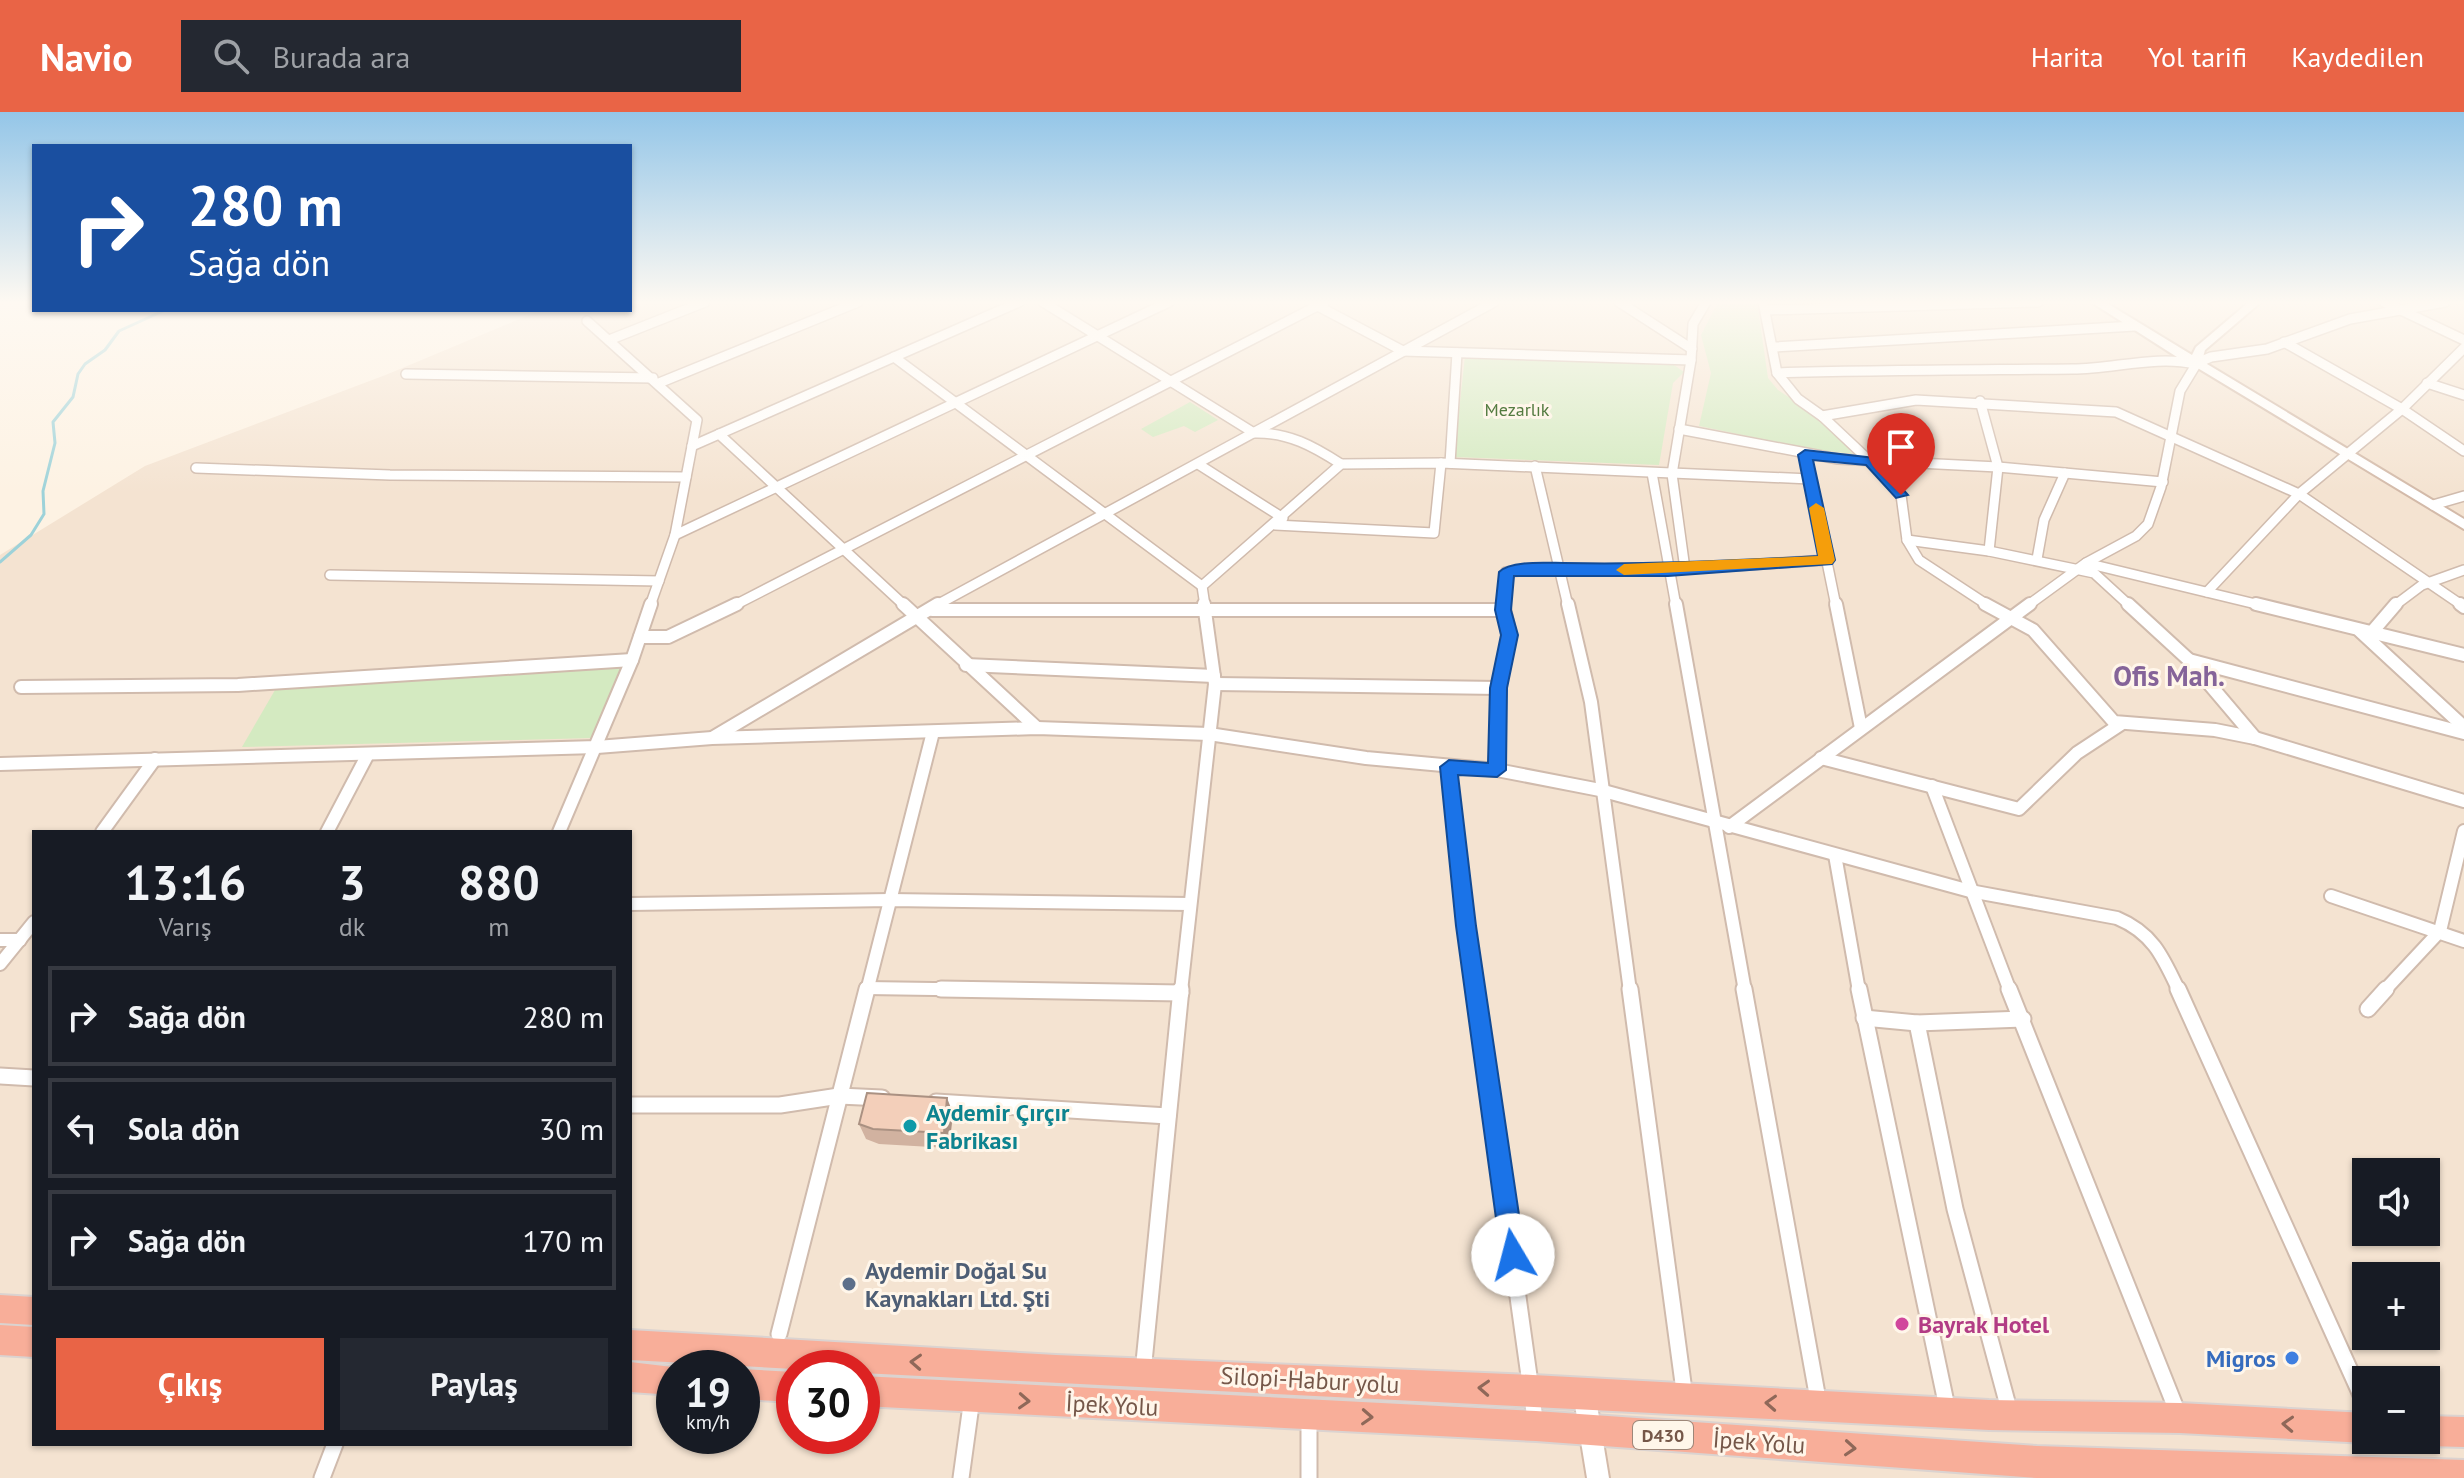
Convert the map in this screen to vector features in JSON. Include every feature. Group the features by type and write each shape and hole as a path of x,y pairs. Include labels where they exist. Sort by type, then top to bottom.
{"highway":[{"path":"0,1309 32,1311"},
{"path":"0,1340 32,1342"},
{"name":"Silopi-Habur yolu","path":"632,1345 2000,1415"},
{"path":"632,1377 656,1379"},
{"name":"İpek Yolu","path":"880,1392 1536,1426 2037,1462 2464,1476"},
{"name":"D430","path":"2000,1415 2180,1418 2352,1427"},
{"path":"2440,1431 2464,1432"}],"street":[{"path":"560,830 632,660 675,535 697,420 639,366"},
{"path":"406,374 656,381 695,366"},
{"path":"692,446 874,366"},
{"path":"906,366 1202,586 1214,680 1143,1372"},
{"path":"675,535 1035,366"},
{"path":"1143,366 1254,433 1286,434 1317,447 1341,464 1445,463 1810,479"},
{"path":"640,637 668,637 695,626 1198,366"},
{"path":"712,738 916,616 1376,366"},
{"path":"1198,464 1279,522 1434,533 1456,366"},
{"path":"1685,569 1672,474 1690,366"},
{"path":"1776,366 1777,373 1798,399 1822,416 1901,495 1907,540 1919,560 1938,575 2033,630 2114,722 2215,730 2255,738 2464,801"},
{"path":"1777,373 1991,367 2075,369 2112,366"},
{"path":"1722,825 1821,758 2083,565 2142,532 2149,524 2163,482 2171,434 2186,377 2194,366"},
{"path":"2198,366 2464,525"},
{"path":"2326,366 2402,409 2464,451"},
{"path":"2207,592 2299,494 2402,409 2445,366"},
{"path":"2427,383 2464,395"},
{"path":"1822,416 1916,400 2106,409 2171,434 2299,494 2464,607"},
{"path":"1980,401 1998,467 1989,551"},
{"path":"1679,429 1805,455 1998,467 2163,482"},
{"path":"719,434 843,552 1037,728"},
{"path":"1805,455 1861,728"},
{"path":"1202,586 1279,522 1341,464"},
{"path":"1535,466 1591,702 1600,790 1685,1398"},
{"path":"196,468 390,475 686,477"},
{"path":"1652,473 1668,570 1722,825 1819,1405"},
{"path":"2037,559 2044,520 2065,473"},
{"path":"2433,505 2464,496"},
{"path":"1907,540 2083,565 2464,655"},
{"path":"1497,770 1499,688 1510,635 1503,610 1506,572 1558,568 1668,570 1827,560"},
{"path":"2083,565 2189,660 2255,738"},
{"path":"2372,632 2393,604 2425,580 2464,570"},
{"path":"330,575 659,581"},
{"path":"929,610 1069,613 1205,607 1503,610"},
{"path":"2358,629 2464,727"},
{"path":"21,687 238,685 632,660"},
{"path":"2189,660 2464,733"},
{"path":"966,665 1214,680 1499,688"},
{"path":"1821,758 2019,809 2026,806 2077,753 2121,724"},
{"path":"0,764 597,747 712,738 1037,728 1209,734 1449,767 1497,770 1600,790 1970,891 2117,918 2136,926 2158,945 2352,1375"},
{"path":"779,1334 933,732"},
{"path":"328,830 368,754"},
{"path":"103,830 155,759"},
{"path":"1449,767 1466,926 1536,1426"},
{"path":"1932,786 1970,891 2180,1418"},
{"path":"2368,1009 2440,931 2464,831"},
{"path":"1835,855 1864,1018 1948,1412"},
{"path":"2331,896 2464,941"},
{"path":"632,904 890,900 1190,904"},
{"path":"0,964 32,925"},
{"path":"0,940 20,940"},
{"path":"866,988 1181,993"},
{"path":"1864,1018 1917,1023 2023,1019"},
{"path":"1917,1023 2000,1415"},
{"path":"0,1076 32,1078"},
{"path":"632,1105 780,1105 839,1096 1168,1116"},
{"path":"1584,1393 1598,1478"},
{"path":"961,1478 972,1398"},
{"path":"1309,1414 1309,1478"},
{"path":"322,1478 334,1446"}],"shaded area":[{"path":"408,366 2464,366 2464,1478 0,1478 0,555 145,466"}],"green space":[{"name":"Mezarlık","path":"1464,366 1675,366 1684,372 1673,383 1659,465 1454,457"},
{"path":"1709,366 1766,366 1768,378 1778,390 1820,418 1853,454 1810,449 1699,426 1711,373"},
{"path":"1190,402 1218,420 1195,432 1184,426 1153,437 1141,429"},
{"path":"622,666 592,738 242,747 275,690"}],"building":[{"path":"867,1093 947,1098 944,1133 873,1129 859,1124"}],"waterway":[{"path":"0,562 31,535 44,514 43,491 55,443 53,422 73,397 78,374 84,366"}],"slow traffic":[{"path":"1624,570 1827,560 1816,508"}],"place":[{"name":"Aydemir Çırçır Fabrikası","path":"910,1126"},
{"name":"Aydemir Doğal Su Kaynakları Ltd. Şti","path":"849,1284"},
{"name":"Bayrak Hotel","path":"1902,1324"},
{"name":"Migros","path":"2292,1358"}],"district":[{"name":"Ofis Mah.","path":"2169,675"}],"route":[{"path":"1513,1255 1466,926 1449,767 1497,770 1499,688 1510,635 1503,610 1506,572 1558,568 1668,570 1827,560 1805,455 1870,461 1901,495"}]}
